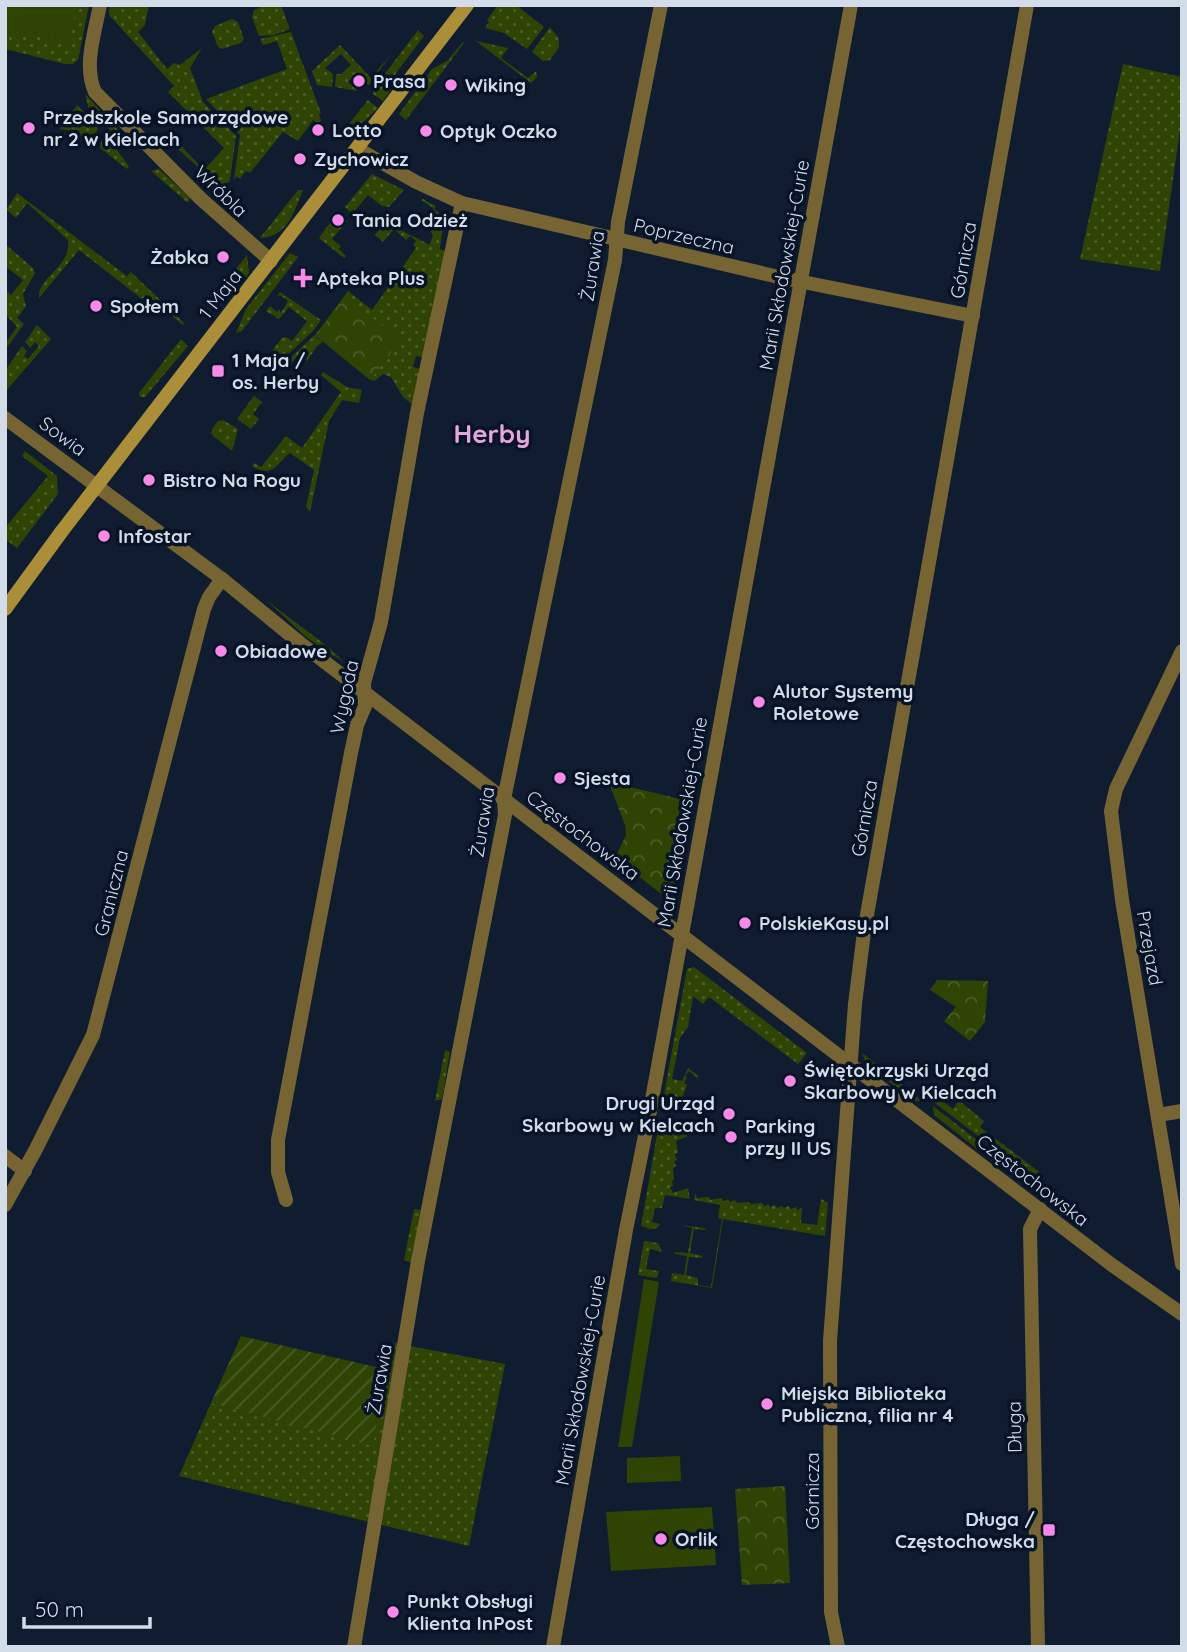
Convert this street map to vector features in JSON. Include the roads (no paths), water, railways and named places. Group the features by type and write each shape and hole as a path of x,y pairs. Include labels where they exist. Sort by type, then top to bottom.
{"street":[{"name":"Wróbla","path":"100,5 91,49 91,84 100,99 271,261"},
{"name":"1 Maja","path":"5,609 467,5"},
{"name":"Żurawia","path":"354,1647 418,1261 505,815 504,799 615,260 616,240 661,5"},
{"name":"Marii Skłodowskiej-Curie","path":"553,1647 626,1230 851,5"},
{"name":"Górnicza","path":"838,1647 831,1612 830,1341 855,1004 864,932 1027,5"},
{"name":"Poprzeczna","path":"358,149 462,203 800,281 973,316"},
{"name":"Wygoda","path":"286,1200 278,1172 278,1140 357,725 365,706 364,683 381,622 417,413 462,203"},
{"name":"Sowia","path":"5,418 97,486"},
{"name":"Częstochowska","path":"97,486 222,579 269,619 1133,1281 1182,1314"},
{"name":"Graniczna","path":"5,1205 25,1171 93,1035 204,609 222,579"},
{"name":"Przejazd","path":"1182,651 1111,803 1122,900 1158,1115 1176,1192 1182,1264"},
{"path":"1158,1115 1182,1111"},
{"path":"5,1156 25,1171"},
{"name":"Długa","path":"1038,1647 1030,1228 1040,1209"}],"place":[{"name":"Prasa","path":"359,81"},
{"name":"Wiking","path":"451,85"},
{"name":"Przedszkole Samorządowe nr 2 w Kielcach","path":"29,128"},
{"name":"Lotto","path":"318,130"},
{"name":"Optyk Oczko","path":"426,131"},
{"name":"Zychowicz","path":"300,159"},
{"name":"Tania Odzież","path":"338,220"},
{"name":"Żabka","path":"223,257"},
{"name":"Apteka Plus","path":"303,278"},
{"name":"Społem","path":"96,306"},
{"name":"1 Maja / os. Herby","path":"218,371"},
{"name":"Bistro Na Rogu","path":"149,480"},
{"name":"Infostar","path":"104,536"},
{"name":"Obiadowe","path":"221,651"},
{"name":"Alutor Systemy Roletowe","path":"759,702"},
{"name":"Sjesta","path":"560,778"},
{"name":"PolskieKasy.pl","path":"745,923"},
{"name":"Świętokrzyski Urząd Skarbowy w Kielcach","path":"790,1081"},
{"name":"Drugi Urząd Skarbowy w Kielcach","path":"729,1114"},
{"name":"Parking przy II US","path":"731,1137"},
{"name":"Miejska Biblioteka Publiczna, filia nr 4","path":"767,1404"},
{"name":"Długa / Częstochowska","path":"1049,1530"},
{"name":"Orlik","path":"661,1539"},
{"name":"Punkt Obsługi Klienta InPost","path":"393,1612"}],"district":[{"name":"Herby","path":"492,433"}]}
